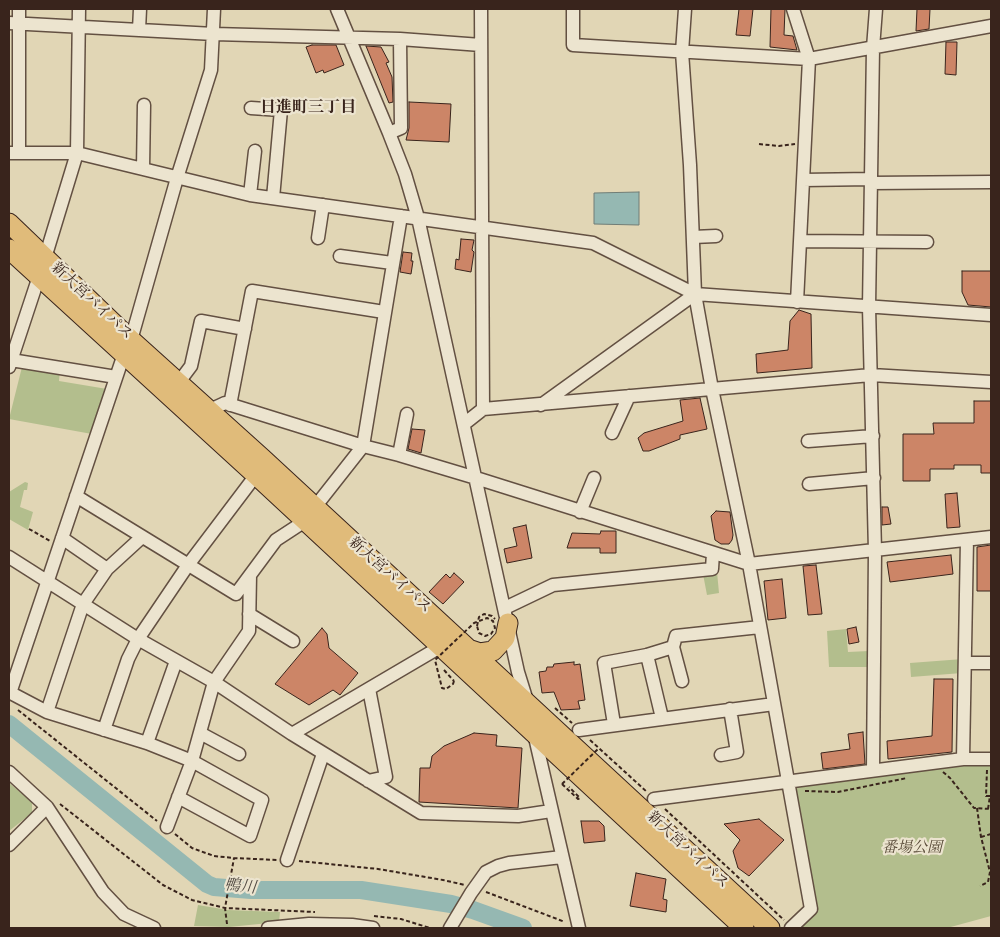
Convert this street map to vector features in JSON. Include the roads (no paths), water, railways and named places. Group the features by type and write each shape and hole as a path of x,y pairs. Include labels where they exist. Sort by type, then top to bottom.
{"highway":[{"name":"新大宮バイパス","path":"9,224 45,258 128,347 256,475 310,514 468,649 770,928"},
{"name":"新大宮バイパス","path":"9,249 38,277 128,347 179,382 210,410 310,514 434,651 534,734 744,928"},
{"path":"468,649 480,653 493,651 505,638 504,620"}],"street":[{"path":"19,9 14,23 14,153 77,153 250,195 593,242 695,294 991,316"},
{"path":"79,9 77,153 45,258 11,356 116,377"},
{"path":"139,30 140,9"},
{"path":"178,797 250,836 262,800 192,761 147,744 48,712 9,692 116,377 128,347 177,178 211,70 214,9"},
{"path":"337,9 405,174 418,218 476,478 504,620 528,705 562,857 574,926"},
{"path":"482,9 481,227 483,409"},
{"path":"573,9 573,45 809,59 991,26"},
{"path":"684,9 682,52 690,165 695,294 712,389 749,564 811,909 791,928"},
{"path":"793,9 809,59 797,302"},
{"path":"873,770 876,551 871,375 870,242 873,48 876,9"},
{"path":"14,23 214,34 400,38 481,45"},
{"path":"389,133 401,128 400,38"},
{"path":"142,169 144,105"},
{"path":"252,108 281,110 272,198"},
{"path":"250,195 255,151"},
{"path":"802,180 991,182"},
{"path":"318,238 323,206"},
{"path":"76,496 236,594 276,540 310,514 363,446 401,216"},
{"path":"693,237 716,236"},
{"path":"800,241 927,242"},
{"path":"340,256 392,263"},
{"path":"230,405 252,291 384,312"},
{"path":"541,405 695,294"},
{"path":"179,382 191,366 200,321 245,329"},
{"path":"464,424 483,409 871,375 991,382"},
{"path":"612,434 629,396"},
{"path":"210,410 224,403 363,446 476,478 749,564 876,551 991,536"},
{"path":"399,455 407,414"},
{"path":"808,441 873,436"},
{"path":"104,730 128,659 138,639 188,565 256,475"},
{"path":"580,512 594,478"},
{"path":"809,484 874,478"},
{"path":"48,712 83,604 107,569 142,537"},
{"path":"963,759 967,540"},
{"path":"60,542 107,569"},
{"path":"504,620 553,585 712,569 712,553"},
{"path":"9,557 138,639 214,682 323,754 421,813 518,816 551,811"},
{"path":"167,827 192,761 214,682 249,631 250,575"},
{"path":"249,614 293,641"},
{"path":"682,681 673,647 676,636 760,627"},
{"path":"614,724 604,664 647,655 673,647"},
{"path":"292,734 434,651"},
{"path":"647,655 662,718"},
{"path":"147,744 176,661"},
{"path":"965,663 991,663"},
{"path":"368,781 386,777 369,689"},
{"path":"579,730 774,704"},
{"path":"721,755 737,752 730,709"},
{"path":"200,733 239,754"},
{"path":"287,860 323,754"},
{"path":"654,799 963,759 990,759"},
{"path":"9,772 53,805 103,892 124,914 144,925 154,928"},
{"path":"9,845 53,805"},
{"path":"450,928 486,872 498,866 520,861 562,857"},
{"path":"268,928 352,925 373,922"}],"water":[{"path":"639,192 639,225 594,224 594,193"}],"waterway":[{"name":"鴨川","path":"9,724 207,884 214,887 251,890 361,890 451,904 523,928"}],"district":[{"name":"日進町三丁目","path":"308,109"}],"park label":[{"name":"番場公園","path":"912,849"}]}
